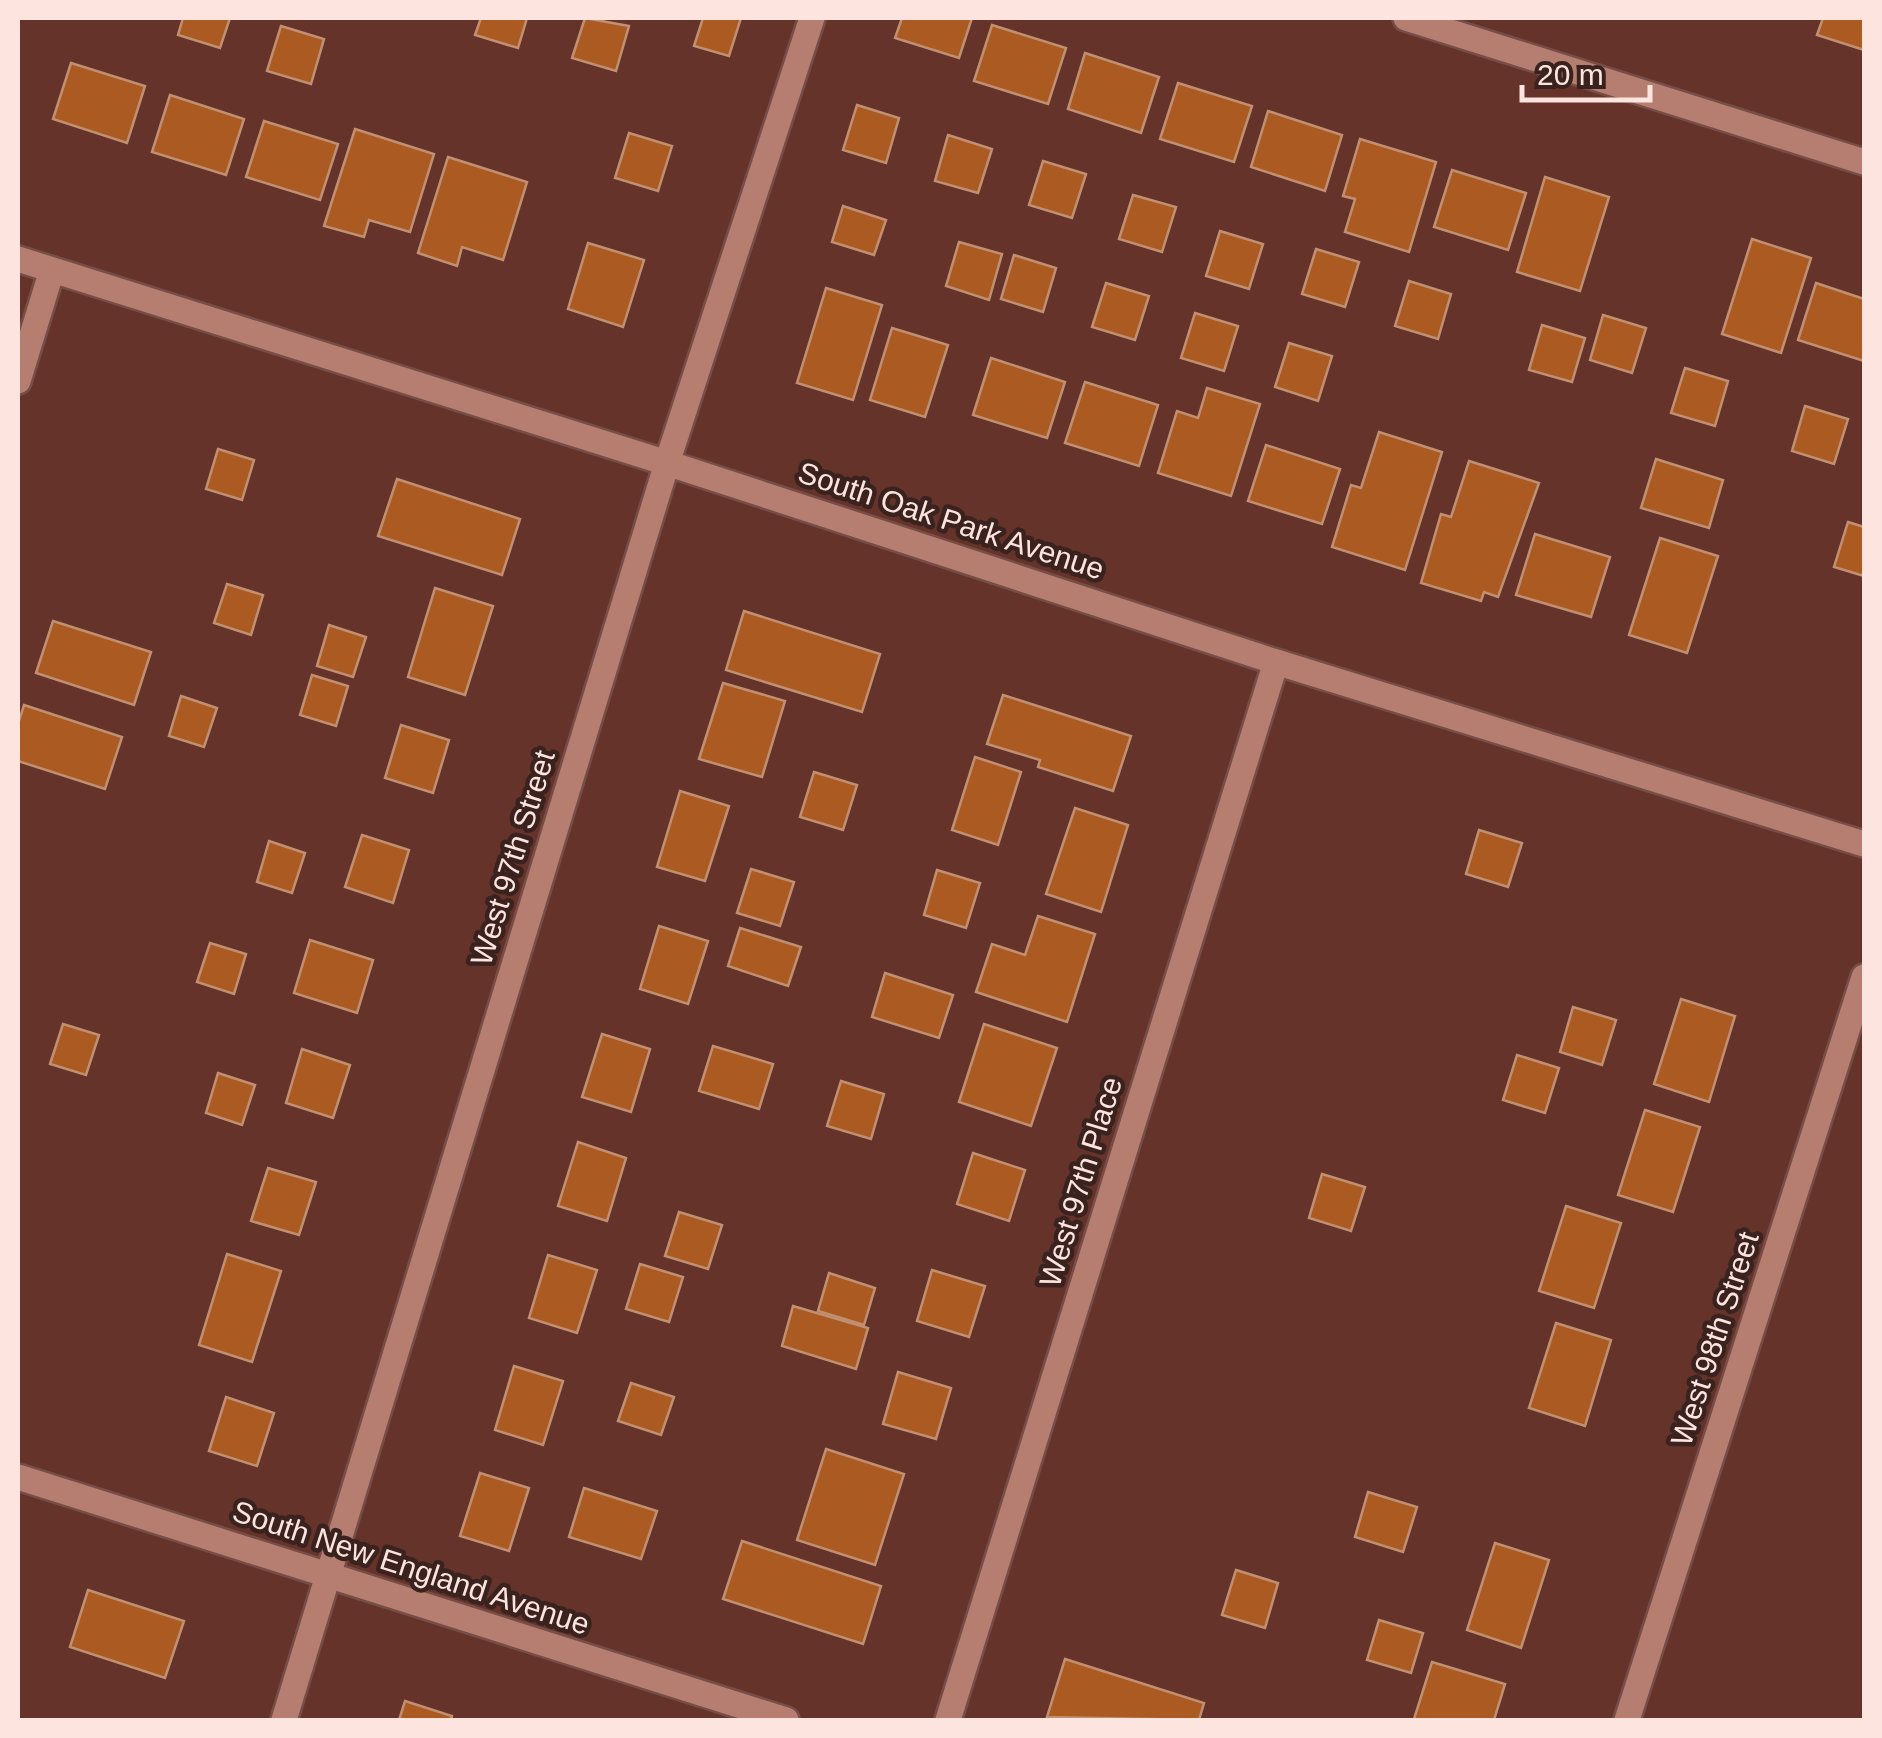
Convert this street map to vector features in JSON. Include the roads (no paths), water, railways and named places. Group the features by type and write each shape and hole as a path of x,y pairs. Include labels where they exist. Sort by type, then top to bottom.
{"street":[{"name":"West 97th Street","path":"284,1720 667,462 812,18"},
{"path":"1406,18 1864,162"},
{"name":"South Oak Park Avenue","path":"18,259 667,462 1276,662 1864,844"},
{"path":"18,381 52,270"},
{"name":"West 97th Place","path":"948,1720 1276,662"},
{"name":"West 98th Street","path":"1627,1720 1864,976"},
{"name":"South New England Avenue","path":"18,1477 786,1720"}]}
